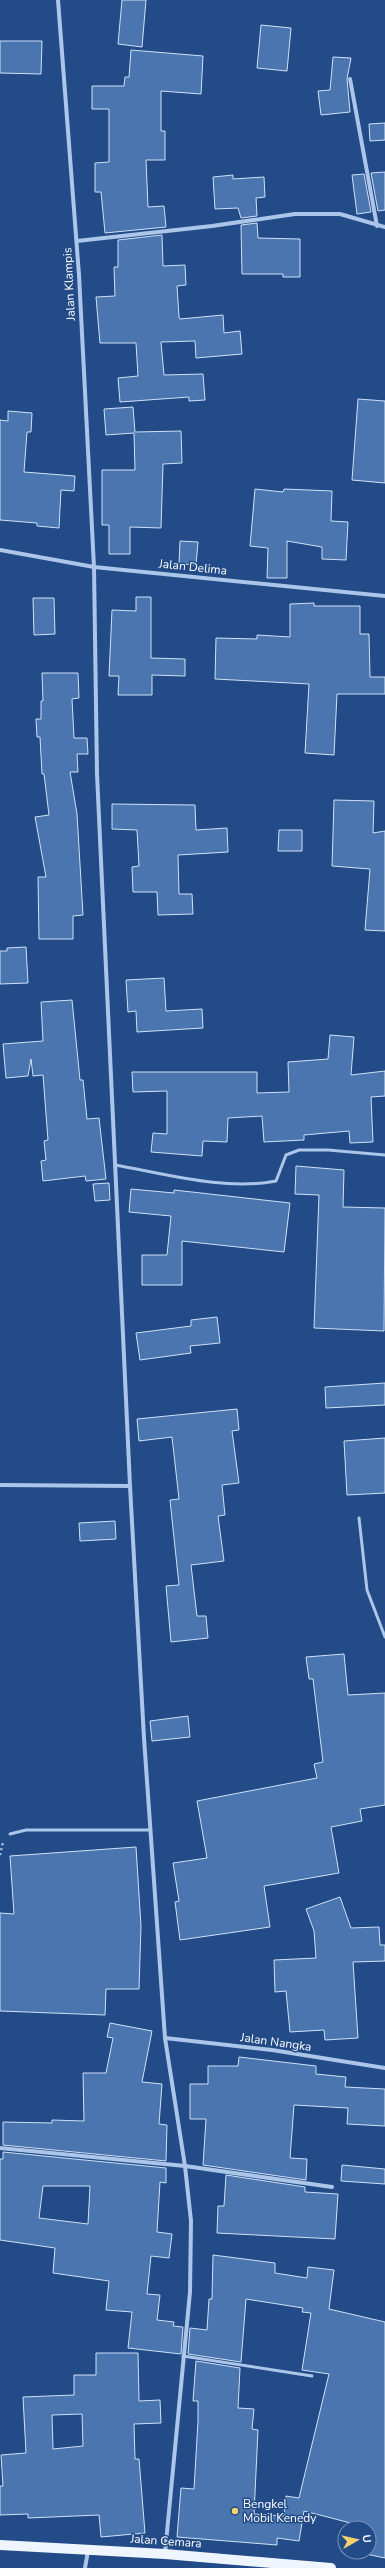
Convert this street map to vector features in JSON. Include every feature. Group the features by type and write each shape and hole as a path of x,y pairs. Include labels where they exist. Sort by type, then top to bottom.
{"main road":[{"name":"Jalan Cemara","path":"0,2546 165,2554 288,2566 331,2568"}],"street":[{"name":"Jalan Klampis","path":"58,0 69,167 77,241 94,567 97,774 130,1486 150,1830 165,2038 185,2166 191,2220 190,2292 182,2356 165,2554"},
{"path":"350,79 377,226"},
{"path":"77,241 212,226 295,214 340,214 377,226 385,227"},
{"name":"Jalan Delima","path":"0,550 94,567 385,596"},
{"path":"0,1486 130,1486"},
{"name":"Jalan Nangka","path":"165,2038 272,2050 385,2068"},
{"path":"0,2148 185,2166 332,2187"},
{"path":"85,2568 88,2550"}],"lane":[{"path":"115,1165 230,1184 258,1185 276,1181 286,1155 300,1150 385,1154"},
{"path":"359,1518 367,1590 385,1637"},
{"path":"10,1834 26,1830 150,1830"},
{"path":"182,2356 312,2376"}],"building":[{"path":"122,0 146,0 142,47 118,44"},
{"path":"261,25 291,28 287,71 257,68"},
{"path":"0,41 42,41 41,74 0,73"},
{"path":"131,50 203,56 201,94 161,91 161,131 165,131 165,160 146,160 148,207 164,206 166,227 105,233 101,192 95,192 95,163 109,162 109,109 92,109 92,86 124,86 125,77 129,77"},
{"path":"333,57 351,58 347,79 350,112 321,115 318,91 330,90"},
{"path":"385,123 385,140 370,141 369,124"},
{"path":"385,172 385,210 378,211 371,173"},
{"path":"364,174 371,212 357,214 352,175"},
{"path":"233,175 233,179 264,177 265,197 256,198 257,216 241,218 238,208 215,209 213,177"},
{"path":"257,223 258,238 300,239 300,277 283,277 283,274 242,274 241,225"},
{"path":"162,235 163,266 185,265 186,285 177,286 180,319 223,315 224,333 240,331 242,354 196,358 195,341 161,342 164,375 203,374 205,400 189,401 189,397 120,402 118,378 138,376 136,343 100,343 96,297 115,296 114,267 118,267 118,240"},
{"path":"358,399 385,401 385,483 352,480"},
{"path":"133,407 135,432 181,431 182,463 163,464 161,528 130,527 130,554 109,554 109,525 102,525 102,470 135,470 134,433 106,435 104,409"},
{"path":"8,411 32,413 31,432 27,432 24,472 75,476 74,491 61,490 59,528 37,526 37,523 0,520 0,420 8,421"},
{"path":"255,489 283,492 284,489 332,491 331,521 348,522 346,560 322,559 322,547 287,541 287,578 267,578 268,548 250,546"},
{"path":"180,541 198,542 196,565 179,564"},
{"path":"136,597 151,597 151,658 185,659 185,676 152,675 152,695 118,695 119,676 109,676 112,610 136,611"},
{"path":"33,598 54,598 55,634 34,635"},
{"path":"314,603 314,606 360,606 360,634 369,634 370,677 385,677 385,694 337,694 334,755 305,753 309,684 215,679 216,638 257,639 257,635 290,637 290,604"},
{"path":"42,673 78,673 79,698 72,699 74,738 87,738 88,754 77,754 78,772 70,772 77,814 83,915 73,916 73,939 39,939 38,877 46,877 35,817 49,815 44,774 42,774 40,737 37,737 36,719 41,719 41,701 43,701"},
{"path":"334,800 374,801 373,833 385,831 385,931 365,930 370,869 332,866"},
{"path":"112,804 195,805 196,830 227,828 228,852 178,855 179,894 192,894 193,914 158,915 157,892 133,892 132,867 139,866 137,830 112,829"},
{"path":"279,830 302,830 302,851 278,851"},
{"path":"26,947 28,983 0,984 0,951 7,951 7,948"},
{"path":"164,978 166,1011 202,1009 203,1028 137,1032 136,1011 128,1012 126,980"},
{"path":"72,1000 80,1080 83,1080 87,1119 99,1118 106,1179 86,1181 85,1176 43,1181 41,1161 46,1160 44,1141 48,1140 43,1075 33,1076 31,1059 28,1076 6,1078 3,1044 43,1041 41,1002"},
{"path":"330,1035 354,1037 351,1075 385,1071 385,1096 371,1097 373,1142 350,1143 349,1131 304,1135 304,1140 264,1142 262,1116 228,1118 227,1142 203,1141 202,1156 151,1152 153,1133 167,1134 167,1091 133,1092 132,1072 257,1072 257,1093 289,1092 288,1062 328,1059"},
{"path":"296,1166 344,1170 343,1207 385,1208 384,1331 314,1328 319,1195 295,1194"},
{"path":"109,1183 110,1200 95,1201 93,1184"},
{"path":"131,1189 174,1193 174,1190 290,1203 284,1252 182,1241 182,1285 142,1285 142,1255 167,1255 171,1216 129,1212"},
{"path":"217,1317 220,1343 190,1346 191,1353 140,1360 136,1333 191,1326 191,1320"},
{"path":"385,1383 385,1405 326,1408 325,1387"},
{"path":"237,1409 239,1430 232,1431 239,1483 222,1485 225,1515 218,1516 224,1561 191,1565 197,1616 206,1616 208,1638 171,1642 166,1586 179,1585 170,1500 179,1499 172,1437 139,1441 137,1419"},
{"path":"385,1438 385,1493 347,1495 344,1441"},
{"path":"115,1521 116,1539 80,1541 79,1523"},
{"path":"344,1654 348,1695 385,1693 385,1805 360,1809 362,1821 331,1827 339,1873 264,1886 270,1927 180,1940 175,1902 179,1901 173,1863 207,1858 197,1801 317,1778 314,1764 323,1762 313,1679 309,1679 306,1657"},
{"path":"188,1716 190,1737 152,1741 150,1721"},
{"path":"136,1847 141,1926 139,1989 106,1989 105,2015 0,2011 0,1913 14,1914 10,1856"},
{"path":"340,1897 351,1928 379,1927 380,1945 385,1945 385,1961 353,1962 358,2038 325,2040 324,2030 290,2032 286,1991 275,1992 274,1960 316,1958 314,1931 306,1909"},
{"path":"110,2023 152,2031 142,2082 162,2084 159,2124 167,2125 166,2161 3,2145 3,2122 52,2123 52,2120 84,2121 83,2073 106,2073 113,2038 107,2037"},
{"path":"239,2057 316,2066 316,2074 346,2077 345,2087 385,2089 385,2126 347,2124 348,2108 294,2105 290,2158 307,2159 306,2180 203,2165 206,2119 190,2119 190,2084 208,2084 208,2066 238,2066"},
{"path":"3,2152 166,2168 166,2183 160,2182 157,2232 172,2234 169,2258 151,2256 147,2294 160,2295 157,2320 174,2322 173,2326 183,2327 181,2354 128,2348 132,2312 106,2310 109,2281 53,2273 55,2248 0,2240 0,2159 3,2159","holes":["43,2186 90,2186 88,2224 39,2218"]},
{"path":"342,2165 385,2169 385,2184 341,2181"},
{"path":"226,2175 305,2187 305,2192 338,2194 335,2239 217,2233 218,2206 224,2206"},
{"path":"213,2255 275,2263 275,2273 307,2278 308,2267 334,2270 329,2309 385,2322 385,2558 377,2556 377,2520 339,2520 304,2511 299,2541 277,2538 277,2545 177,2537 181,2488 194,2489 198,2421 198,2401 193,2401 196,2361 240,2368 238,2408 254,2409 252,2429 258,2430 254,2514 284,2516 286,2496 299,2498 329,2374 302,2370 311,2313 302,2312 303,2308 246,2299 241,2362 188,2354 190,2328 207,2330 209,2299 212,2299"},
{"path":"96,2353 138,2353 139,2401 160,2400 161,2423 134,2424 135,2459 139,2459 145,2533 101,2537 99,2515 28,2518 28,2514 0,2515 0,2486 3,2486 1,2455 26,2453 23,2397 74,2395 74,2375 96,2375","holes":["82,2414 83,2446 53,2449 52,2415"]}],"place":[{"name":"Bengkel Mobil Kenedy","path":"235,2511"}]}
